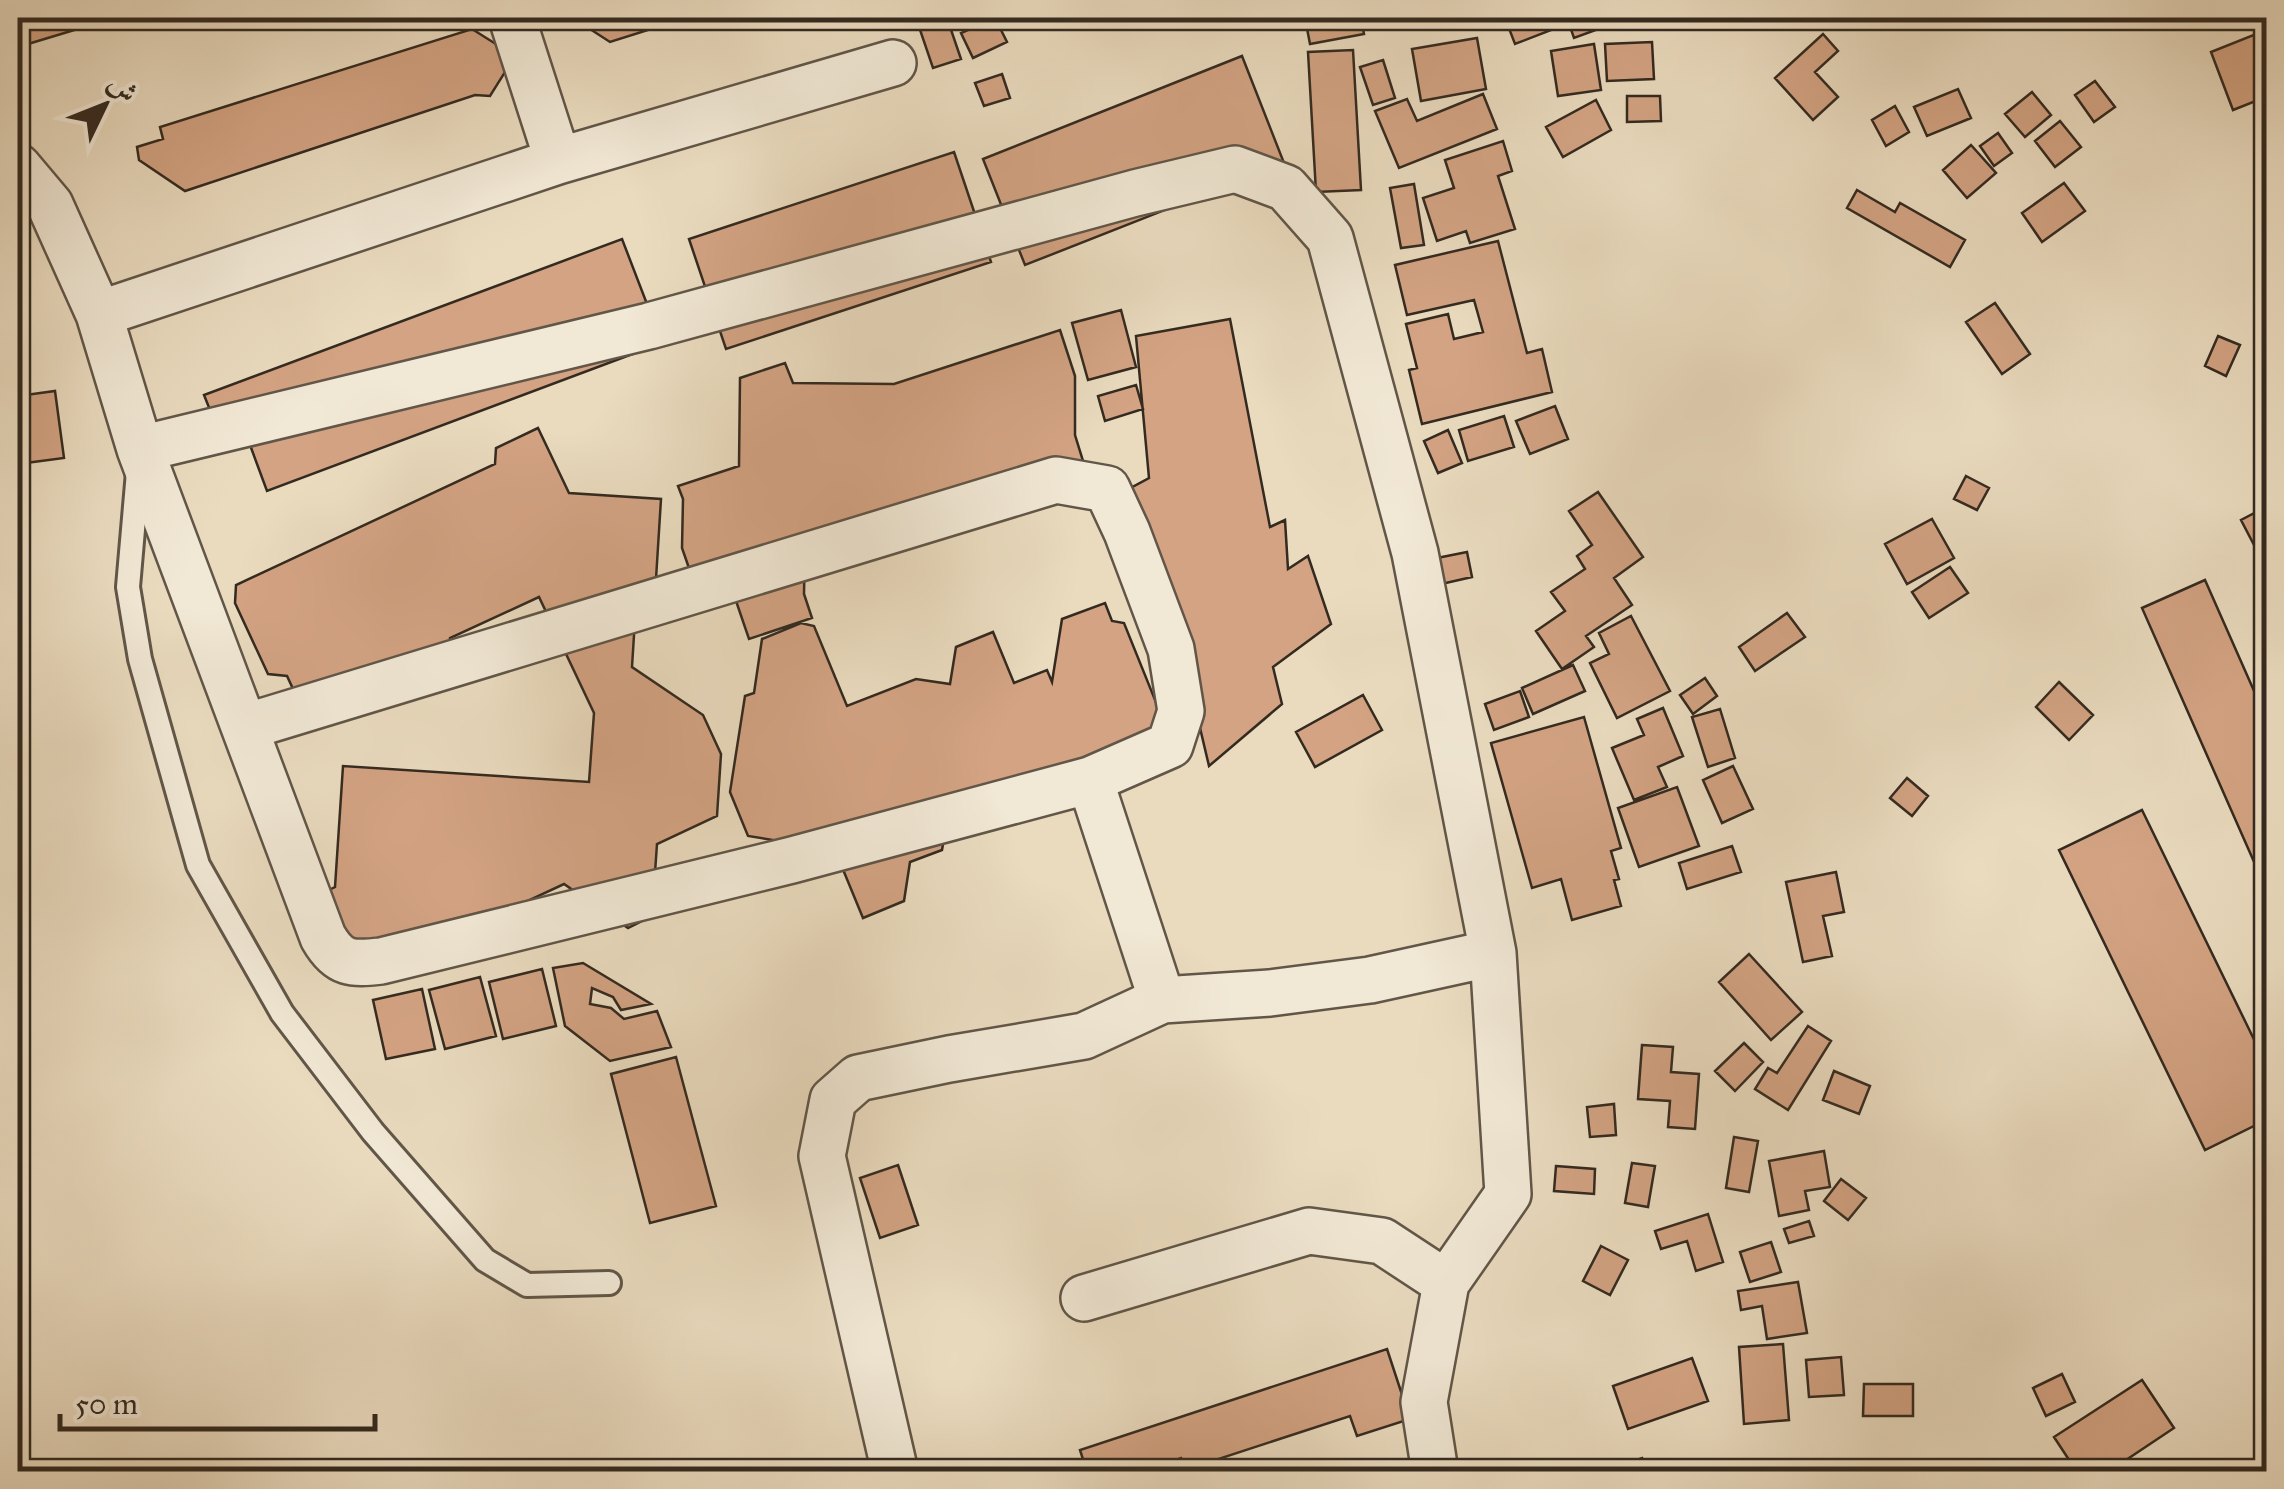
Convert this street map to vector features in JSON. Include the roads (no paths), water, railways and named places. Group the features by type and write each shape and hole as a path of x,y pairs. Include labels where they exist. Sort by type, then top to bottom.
{"street":[{"path":"512,18 558,162"},
{"path":"99,314 558,162 893,63"},
{"path":"18,167 50,205 99,314 140,448 323,937 332,953 355,964 381,961 792,860 1090,780 1170,745 1181,711 1171,649 1128,532 1107,489 1056,480 245,727"},
{"path":"140,448 648,326 1135,193 1235,170 1286,188 1330,238 1415,553 1493,953 1508,1194 1446,1283 1424,1402 1435,1472"},
{"path":"1090,780 1162,1000"},
{"path":"895,1472 822,1156 832,1100 858,1078 1084,1036 1162,1000 1270,993 1370,980 1493,953"},
{"path":"1084,1298 1309,1232 1382,1241 1446,1283"}],"lane":[{"path":"140,448 128,587 140,659 198,866 282,1013 373,1132 485,1260 526,1285 608,1282"}]}
